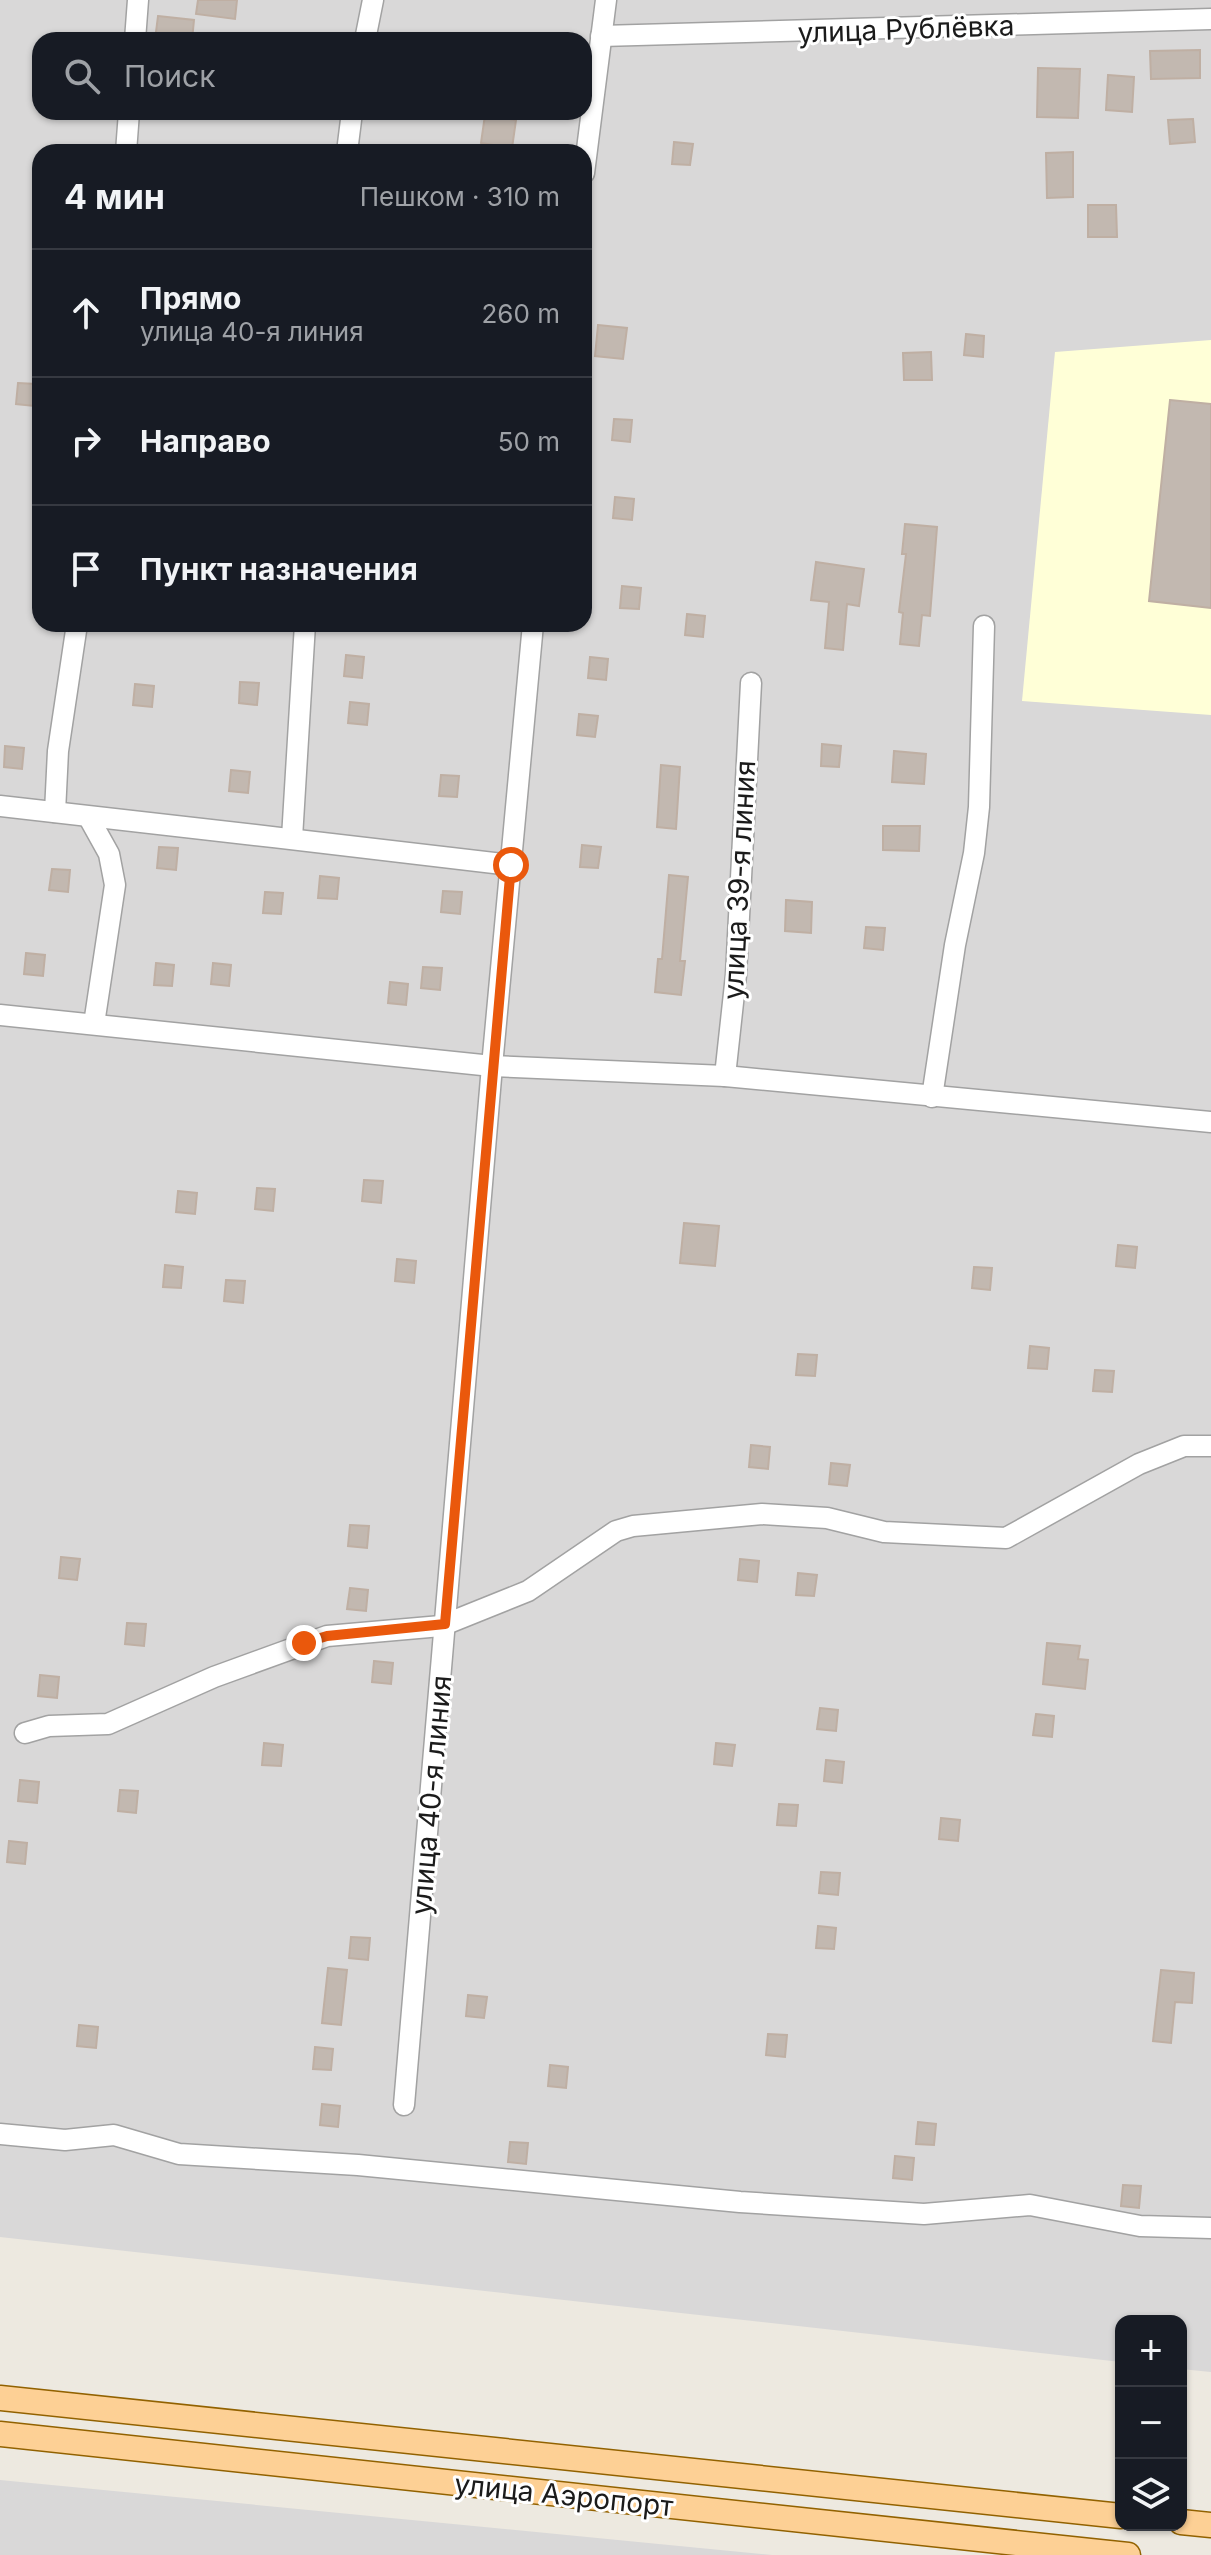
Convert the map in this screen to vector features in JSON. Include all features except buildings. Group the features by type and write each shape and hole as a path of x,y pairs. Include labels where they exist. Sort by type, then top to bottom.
{"main road":[{"name":"улица Аэропорт","path":"0,2398 1115,2515"},
{"name":"улица Аэропорт","path":"0,2434 1128,2555"},
{"path":"1187,2523 1211,2525"}],"street":[{"path":"136,32 138,0"},
{"path":"367,32 373,0"},
{"path":"592,109 606,0"},
{"name":"улица Рублёвка","path":"601,36 1211,19"},
{"path":"127,144 128,120"},
{"path":"348,144 351,120"},
{"path":"588,144 591,120"},
{"path":"932,1097 955,945 974,853 979,807 984,626"},
{"path":"55,812 58,751 76,632"},
{"path":"292,838 305,632"},
{"name":"улица 40-я линия","path":"404,2105 492,1066 532,632"},
{"name":"улица 39-я линия","path":"725,1076 736,975 751,683"},
{"path":"0,806 511,865"},
{"path":"89,818 109,854 115,885 94,1024"},
{"path":"0,1015 492,1066 725,1076 1211,1122"},
{"path":"25,1733 49,1726 108,1724 214,1677 327,1636 445,1624 528,1591 616,1531 633,1526 762,1514 827,1518 884,1532 1006,1538 1139,1464 1184,1446 1211,1446"},
{"path":"0,2134 65,2140 114,2135 179,2154 358,2165 740,2202 924,2214 1030,2205 1140,2226 1211,2228"}],"shaded area":[{"path":"0,0 1211,0 1211,2372 1187,2370 1187,2315 1115,2315 1115,2361 0,2237"},
{"path":"1211,340 1211,715 1022,701 1055,352"},
{"path":"0,2480 772,2555 0,2555"}],"route":[{"path":"304,1643 327,1636 445,1624 511,865"}]}
